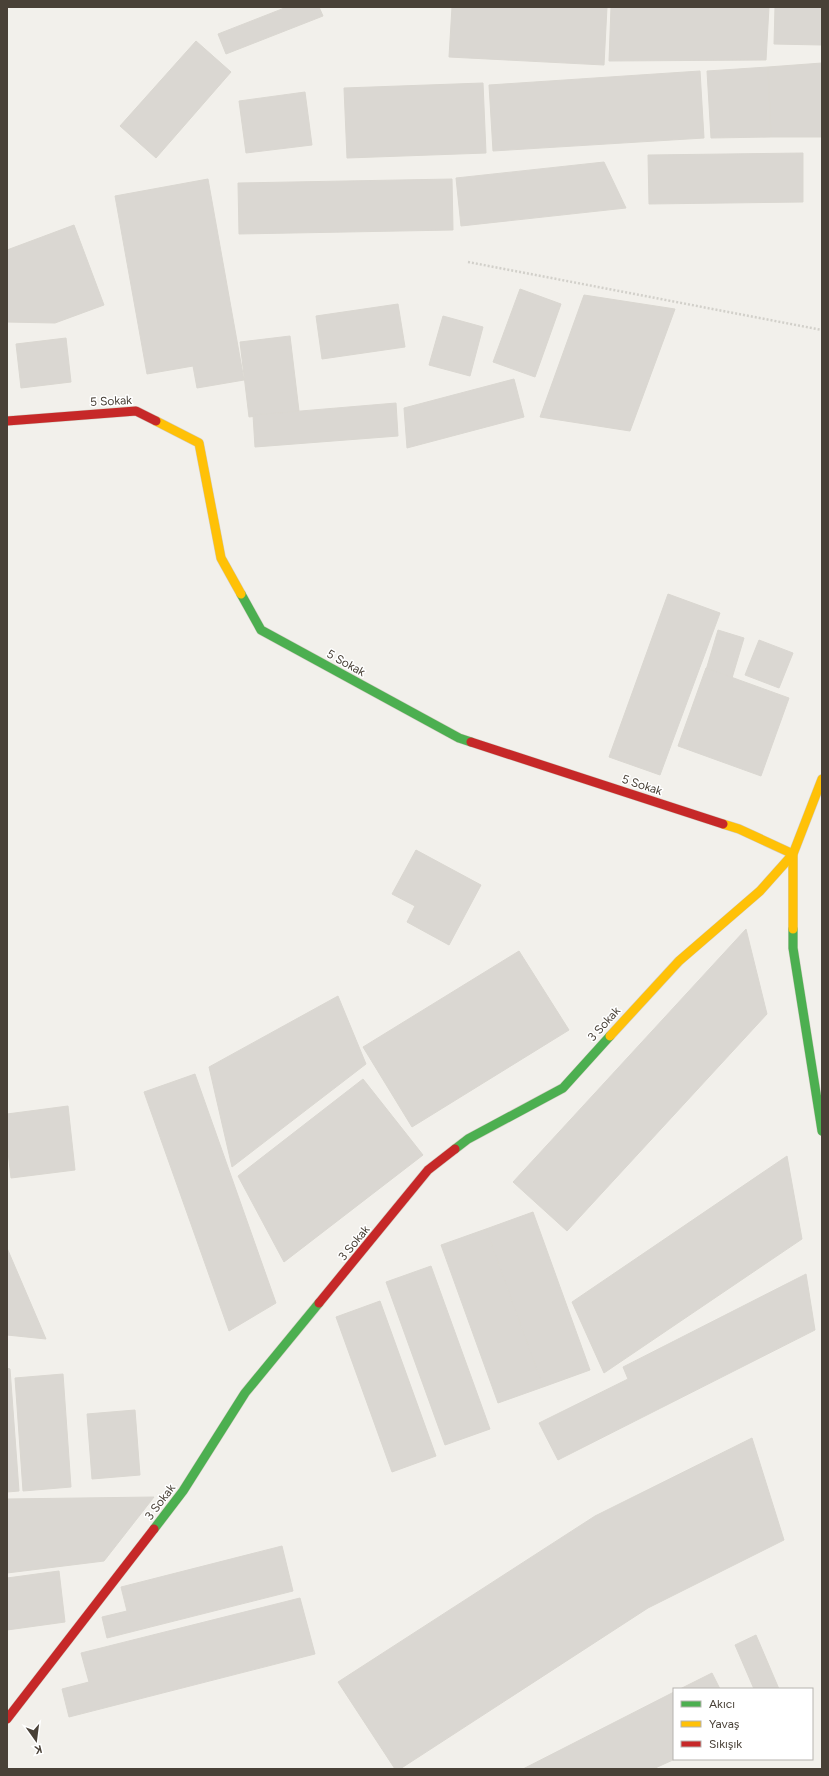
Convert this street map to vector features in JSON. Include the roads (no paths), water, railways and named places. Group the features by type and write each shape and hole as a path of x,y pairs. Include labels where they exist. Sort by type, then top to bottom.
{"street":[{"name":"5 Sokak","path":"7,421 136,411 199,443 221,558 261,630 459,738 739,829 792,854"},
{"path":"822,779 792,854 793,948 822,1131"},
{"name":"3 Sokak","path":"7,1719 184,1491 245,1394 428,1170 468,1139 563,1088 679,961 760,891 792,854"}]}
